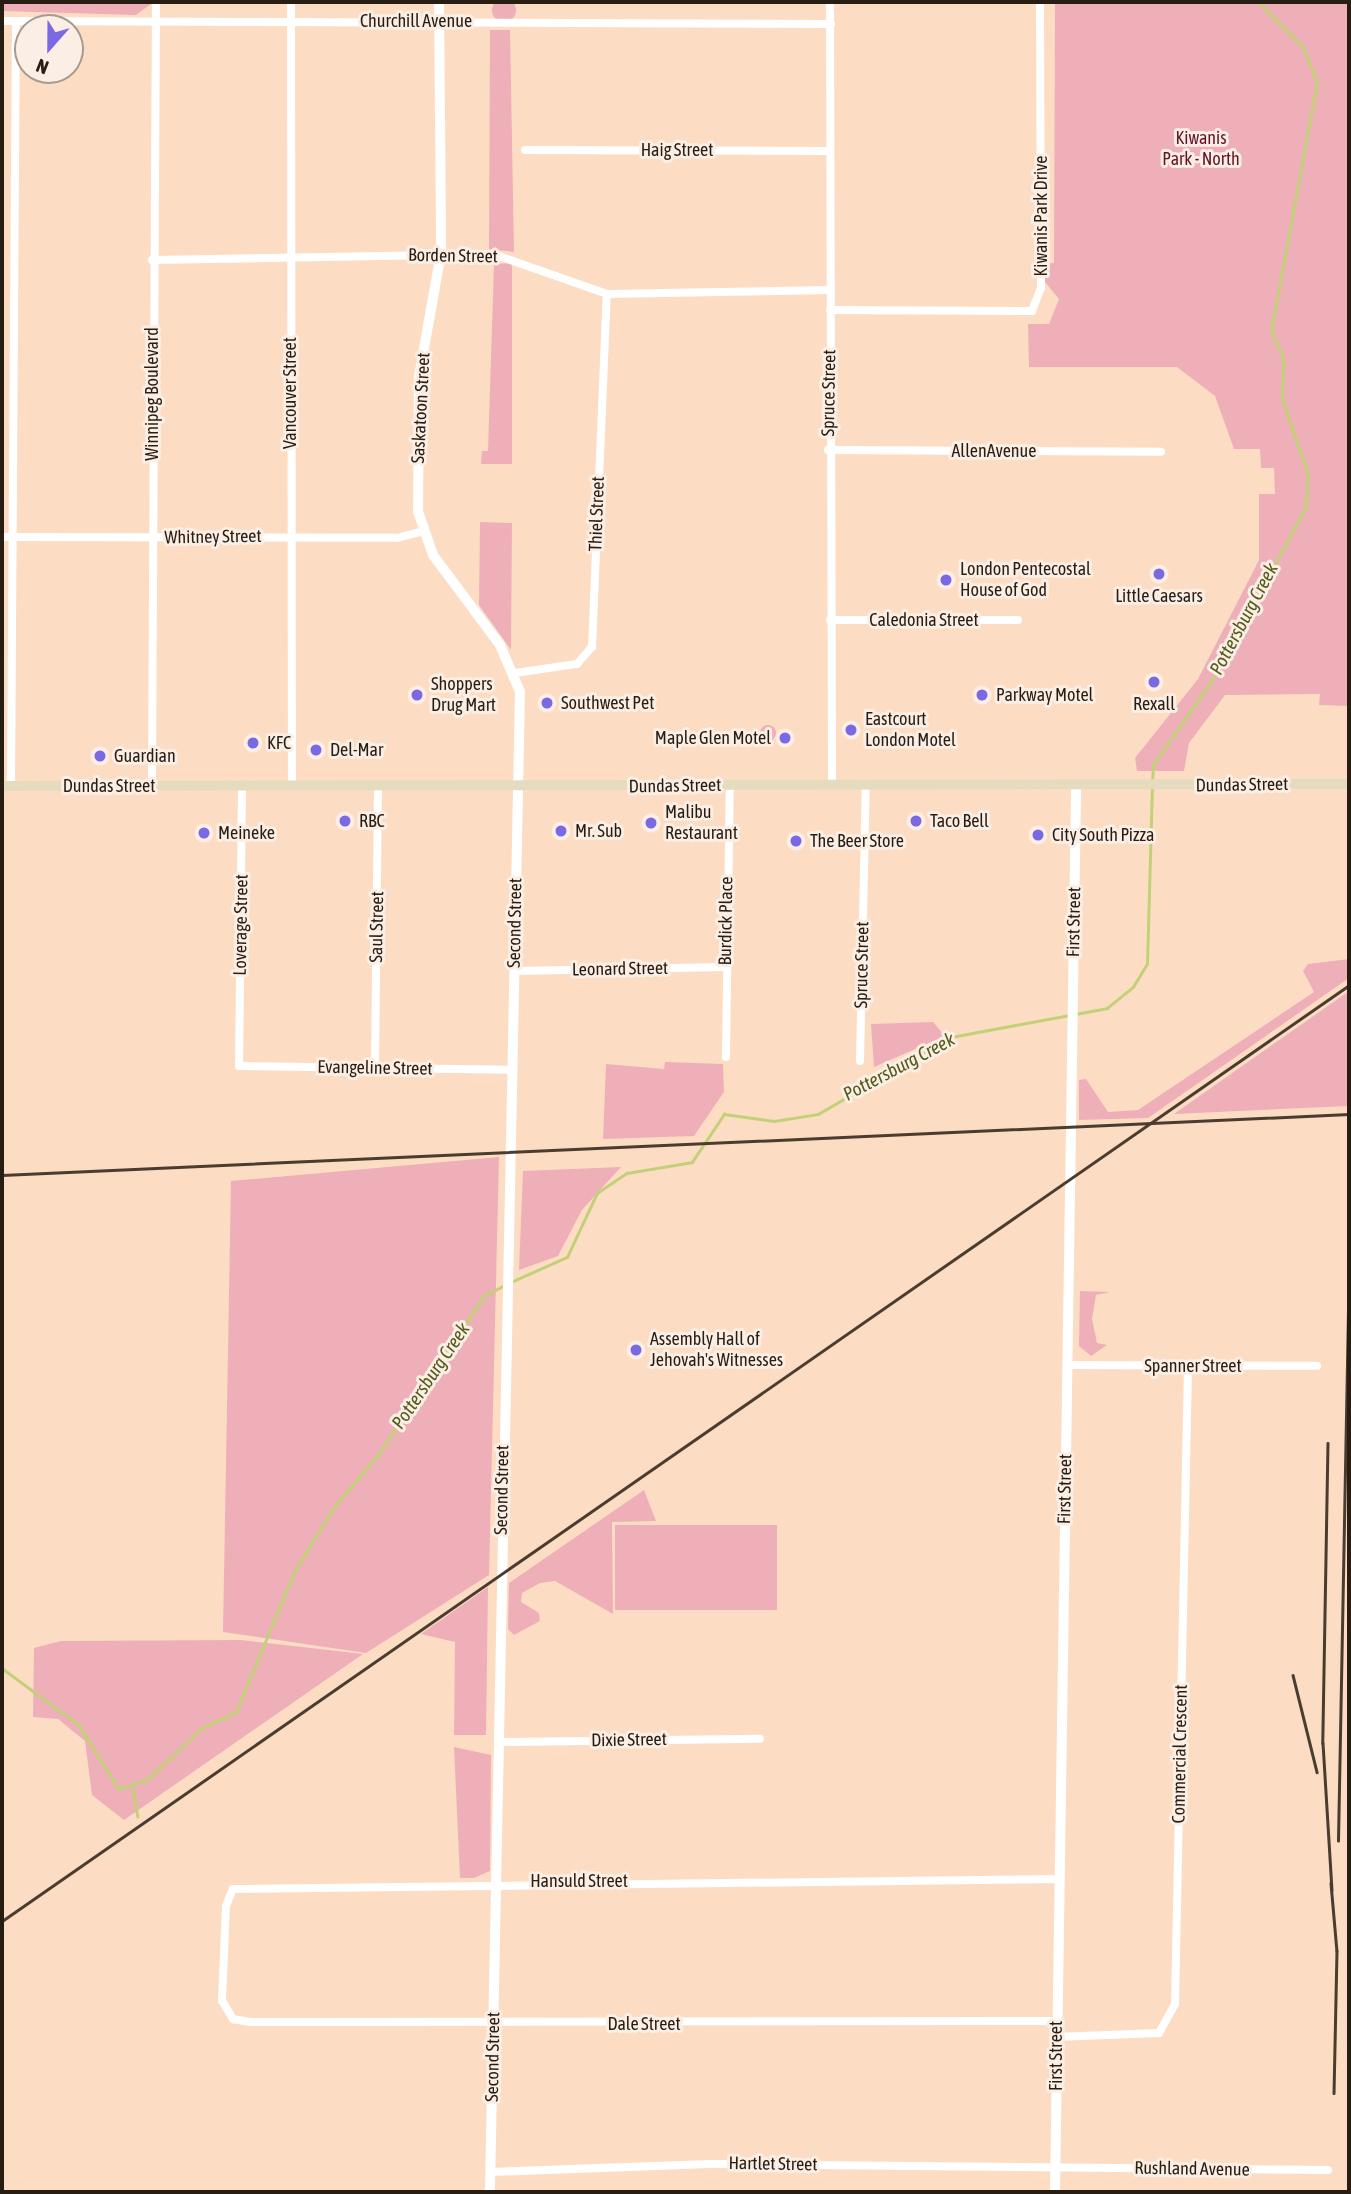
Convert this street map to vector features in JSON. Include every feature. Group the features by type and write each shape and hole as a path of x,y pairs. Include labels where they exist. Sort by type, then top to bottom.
{"main road":[{"name":"Dundas Street","path":"6,786 1349,784"}],"street":[{"name":"Winnipeg Boulevard","path":"152,786 152,260 156,2"},
{"name":"Vancouver Street","path":"291,2 289,260 292,784"},
{"name":"Saskatoon Street","path":"423,531 419,377 441,253 439,2"},
{"name":"Spruce Street","path":"830,2 831,310 828,450 832,784"},
{"name":"Kiwanis Park Drive","path":"831,310 1032,311 1041,288 1040,2"},
{"name":"Churchill Avenue","path":"84,21 439,20 831,24"},
{"path":"6,786 15,537 16,84"},
{"name":"Haig Street","path":"525,150 829,151"},
{"name":"Borden Street","path":"152,260 289,260 441,253 524,261 607,294 830,290"},
{"name":"Thiel Street","path":"515,673 577,664 592,648 607,294"},
{"name":"AllenAvenue","path":"828,450 1161,452"},
{"path":"423,531 515,673 516,787"},
{"name":"Whitney Street","path":"2,537 397,538 423,531"},
{"name":"Caledonia Street","path":"830,620 1018,620"},
{"name":"Spruce Street","path":"860,1061 866,784"},
{"name":"Loverage Street","path":"239,1066 242,785"},
{"name":"Saul Street","path":"375,1069 378,785"},
{"name":"Burdick Place","path":"726,1057 725,967 730,785"},
{"name":"First Street","path":"1055,2192 1055,2021 1069,1365 1076,785"},
{"name":"Second Street","path":"490,2192 516,787"},
{"name":"Leonard Street","path":"514,971 725,967"},
{"name":"Evangeline Street","path":"239,1066 511,1070"},
{"name":"Spanner Street","path":"1069,1365 1317,1366"},
{"name":"Commercial Crescent","path":"1055,2037 1159,2033 1174,2004 1188,1366"},
{"name":"Dixie Street","path":"498,1742 760,1739"},
{"name":"Hansuld Street","path":"233,2019 222,2001 233,1889 494,1882 1059,1879"},
{"name":"Dale Street","path":"233,2019 494,2023 1055,2021"},
{"name":"Hartlet Street","path":"491,2172 710,2164 1056,2167"},
{"name":"Rushland Avenue","path":"1056,2167 1328,2170"}],"green space":[{"path":"504,-2 515,5 516,10 509,21 504,22 493,15 492,10 499,-1"},
{"path":"2,2 151,4 136,15 2,11"},
{"name":"Kiwanis Park - North","path":"1055,2 1349,2 1349,706 1319,705 1320,694 1225,695 1189,743 1184,771 1137,771 1135,758 1198,679 1259,560 1259,494 1275,494 1274,468 1261,468 1260,449 1234,449 1215,396 1177,367 1029,367 1028,324 1049,324 1059,299 1045,282 1045,264 1054,263"},
{"path":"490,30 510,30 514,252 489,249"},
{"path":"512,263 512,464 481,464 482,451 488,451 494,264"},
{"path":"480,522 512,523 511,650 479,605"},
{"path":"765,725 771,725 776,733 774,739 765,741 760,736 760,730"},
{"path":"1349,959 1349,978 1148,1118 1079,1120 1079,1080 1086,1079 1108,1112 1138,1110 1314,992 1303,971 1308,964"},
{"path":"1349,991 1349,1106 1174,1114"},
{"path":"933,1022 945,1036 874,1067 871,1024"},
{"path":"665,1062 723,1064 724,1092 694,1136 603,1139 606,1064 664,1069"},
{"path":"499,1157 489,1575 366,1653 223,1632 231,1181"},
{"path":"621,1167 582,1210 558,1256 519,1270 523,1171"},
{"path":"1080,1291 1110,1292 1096,1295 1092,1319 1097,1343 1107,1345 1091,1356 1079,1346"},
{"path":"644,1490 656,1521 612,1522 613,1614 555,1581 540,1583 522,1593 521,1602 539,1613 540,1621 514,1635 508,1629 509,1583"},
{"path":"615,1525 777,1525 777,1610 615,1610"},
{"path":"488,1587 486,1735 454,1735 455,1642 421,1634"},
{"path":"241,1640 363,1654 124,1820 92,1795 85,1741 58,1719 33,1717 34,1648 61,1641"},
{"path":"454,1747 491,1755 490,1871 474,1878 460,1878"}],"waterway":[{"name":"Pottersburg Creek","path":"1152,781 1153,765 1212,680 1306,507 1308,474 1282,399 1283,358 1271,331 1317,83 1304,49 1258,2"},
{"name":"Pottersburg Creek","path":"511,1282 567,1257 597,1193 627,1173 692,1162 724,1114 774,1121 818,1114 951,1037 1107,1008 1133,987 1147,964 1152,788"},
{"name":"Pottersburg Creek","path":"2,1668 79,1725 119,1789 148,1779 202,1728 236,1712 294,1572 335,1506 378,1455 484,1296 505,1285"},
{"path":"133,1789 138,1817"}],"railway":[{"path":"2,1921 1349,985"},
{"path":"2,1175 1349,1114"},
{"path":"1338,1841 1349,1256"},
{"path":"1328,1443 1323,1743 1332,1890"},
{"path":"1293,1675 1317,1772"},
{"path":"1331,1883 1337,1951 1334,2093"}],"place":[{"name":"Little Caesars","path":"1159,574"},
{"name":"London Pentecostal House of God","path":"946,580"},
{"name":"Rexall","path":"1154,682"},
{"name":"Shoppers Drug Mart","path":"417,695"},
{"name":"Parkway Motel","path":"982,695"},
{"name":"Southwest Pet","path":"547,703"},
{"name":"Eastcourt London Motel","path":"851,730"},
{"name":"Maple Glen Motel","path":"785,738"},
{"name":"KFC","path":"253,743"},
{"name":"Del-Mar","path":"316,750"},
{"name":"Guardian","path":"100,756"},
{"name":"RBC","path":"345,821"},
{"name":"Taco Bell","path":"916,821"},
{"name":"Malibu Restaurant","path":"651,823"},
{"name":"Mr. Sub","path":"561,831"},
{"name":"Meineke","path":"204,833"},
{"name":"City South Pizza","path":"1038,835"},
{"name":"The Beer Store","path":"796,841"},
{"name":"Assembly Hall of Jehovah's Witnesses","path":"636,1350"}]}
